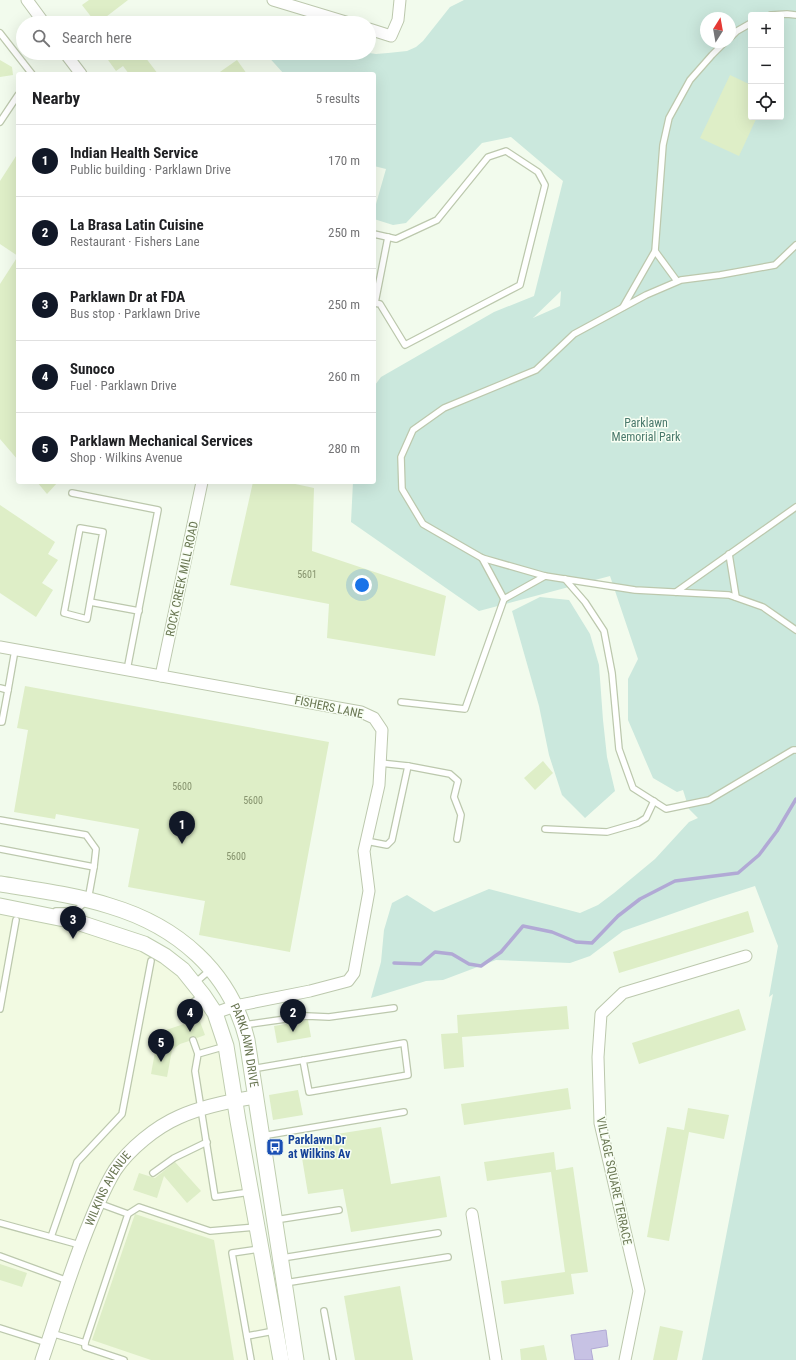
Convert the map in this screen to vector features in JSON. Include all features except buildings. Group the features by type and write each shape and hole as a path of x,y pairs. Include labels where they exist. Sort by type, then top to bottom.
{"main road":[{"name":"PARKLAWN DRIVE","path":"0,884 88,900 112,906 141,918 172,934 196,953 224,985 243,1025 296,1360"},
{"name":"PARKLAWN DRIVE","path":"0,906 74,921 144,944 171,961 182,970 199,989 215,1013 226,1046 250,1192 277,1330 281,1360"}],"street":[{"path":"27,0 39,16"},
{"path":"273,0 295,3 330,16"},
{"path":"376,31 391,36 398,20 400,0"},
{"path":"70,60 79,72"},
{"name":"ROCK CREEK MILL ROAD","path":"161,676 202,484"},
{"name":"FISHERS LANE","path":"0,647 361,712 374,718 382,730 379,785 364,851 369,891 354,973 348,981 310,991 235,1006 215,1013"},
{"name":"VILLAGE SQUARE TERRACE","path":"626,1360 639,1291 600,1124 598,1057 601,1014 623,993 746,956"},
{"name":"WILKINS AVENUE","path":"42,1360 80,1246 98,1203 115,1170 149,1134 178,1117 202,1108 234,1100 255,1097"},
{"path":"472,1214 496,1360"}],"lane":[{"path":"784,14 796,15"},
{"path":"736,32 748,25"},
{"path":"0,33 16,54"},
{"path":"623,307 655,251 662,151 669,118 690,80 718,48"},
{"path":"21,60 30,72"},
{"path":"0,122 16,98"},
{"path":"376,234 396,240 437,220 488,157 506,151 538,172 545,185 520,285 405,345 380,304 376,303"},
{"path":"376,294 388,237"},
{"path":"796,245 775,265 677,281 646,294 574,334 536,370 444,408 413,430 401,458 402,489 423,524 482,558 545,576 565,580 635,590 729,595 763,607 796,630"},
{"path":"655,251 677,281"},
{"path":"72,493 158,510 127,670"},
{"path":"676,592 796,507"},
{"path":"80,528 103,532 90,602 87,619 64,613 80,528"},
{"path":"729,554 736,597"},
{"path":"482,558 504,599"},
{"path":"401,702 464,709 504,599 545,576"},
{"path":"565,580 585,602 604,631 612,673 619,750 633,788 666,809 709,800 793,750 796,750"},
{"path":"90,602 139,611"},
{"path":"0,722 2,722 15,650"},
{"path":"0,688 8,690"},
{"path":"380,763 408,766 450,774 458,781 454,797 461,815 457,839"},
{"path":"366,841 387,845 392,840 408,766"},
{"path":"545,829 607,832 638,824 646,818 654,801"},
{"path":"0,820 86,836 96,849 88,900 75,911 30,912"},
{"path":"0,849 94,867"},
{"path":"0,1009 16,920"},
{"path":"51,1237 77,1162 122,1114 151,961"},
{"path":"188,1022 186,1007 211,969"},
{"path":"243,1025 307,1016 329,1017 394,1008"},
{"path":"194,1040 198,1054 195,1070 215,1197 250,1192"},
{"path":"251,1069 303,1060 404,1043 408,1075 309,1092 303,1060"},
{"path":"198,1054 226,1046"},
{"path":"261,1136 404,1112"},
{"path":"153,1173 174,1158 207,1142"},
{"path":"98,1203 128,1214"},
{"path":"124,1360 85,1347 85,1343 128,1214 139,1207 210,1231 256,1226"},
{"path":"274,1220 340,1210"},
{"path":"0,1223 80,1246"},
{"path":"280,1258 438,1233"},
{"path":"251,1360 232,1253 260,1248"},
{"path":"0,1256 69,1281"},
{"path":"284,1283 448,1257"},
{"path":"324,1311 333,1360"},
{"path":"0,1328 50,1339 85,1343"},
{"path":"247,1336 277,1330"}],"shaded area":[{"path":"0,906 165,956 215,1013 281,1360 0,1360"},
{"path":"606,1330 608,1346 591,1349 593,1360 575,1360 571,1335"}],"green space":[{"name":"Parklawn Memorial Park","path":"464,0 796,0 796,1360 702,1360 773,994 769,997 778,946 755,886 623,931 590,956 570,963 496,960 443,980 426,981 371,998 381,962 384,930 392,903 407,895 434,912 489,889 580,913 598,905 614,893 655,859 689,822 698,818 689,809 683,790 677,792 653,778 628,720 628,679 638,659 610,576 479,611 351,522 353,484 376,484 376,384 381,377 494,312 534,296 563,181 511,137 482,143 406,223 393,225 376,220 376,204 386,169 376,166 376,72 282,72 271,60 376,60 376,54 407,51 416,47 423,41 450,7","holes":["561,291 560,306 533,318"]},
{"path":"540,597 569,600 590,634 599,665 607,757 615,791 585,818 562,795 549,755 539,706 512,611"}],"waterway":[{"path":"394,963 421,964 435,952 452,954 469,964 481,966 501,952 523,926 552,932 576,942 592,943 618,916 640,899 675,881 738,873 759,855 777,831 796,799"}],"place":[{"name":"Indian Health Service","path":"182,844"},
{"name":"Parklawn Dr at FDA","path":"73,939"},
{"name":"Sunoco","path":"190,1032"},
{"name":"La Brasa Latin Cuisine","path":"293,1032"},
{"name":"Parklawn Mechanical Services","path":"161,1062"},
{"name":"Parklawn Dr at Wilkins Av","path":"275,1147"}]}
